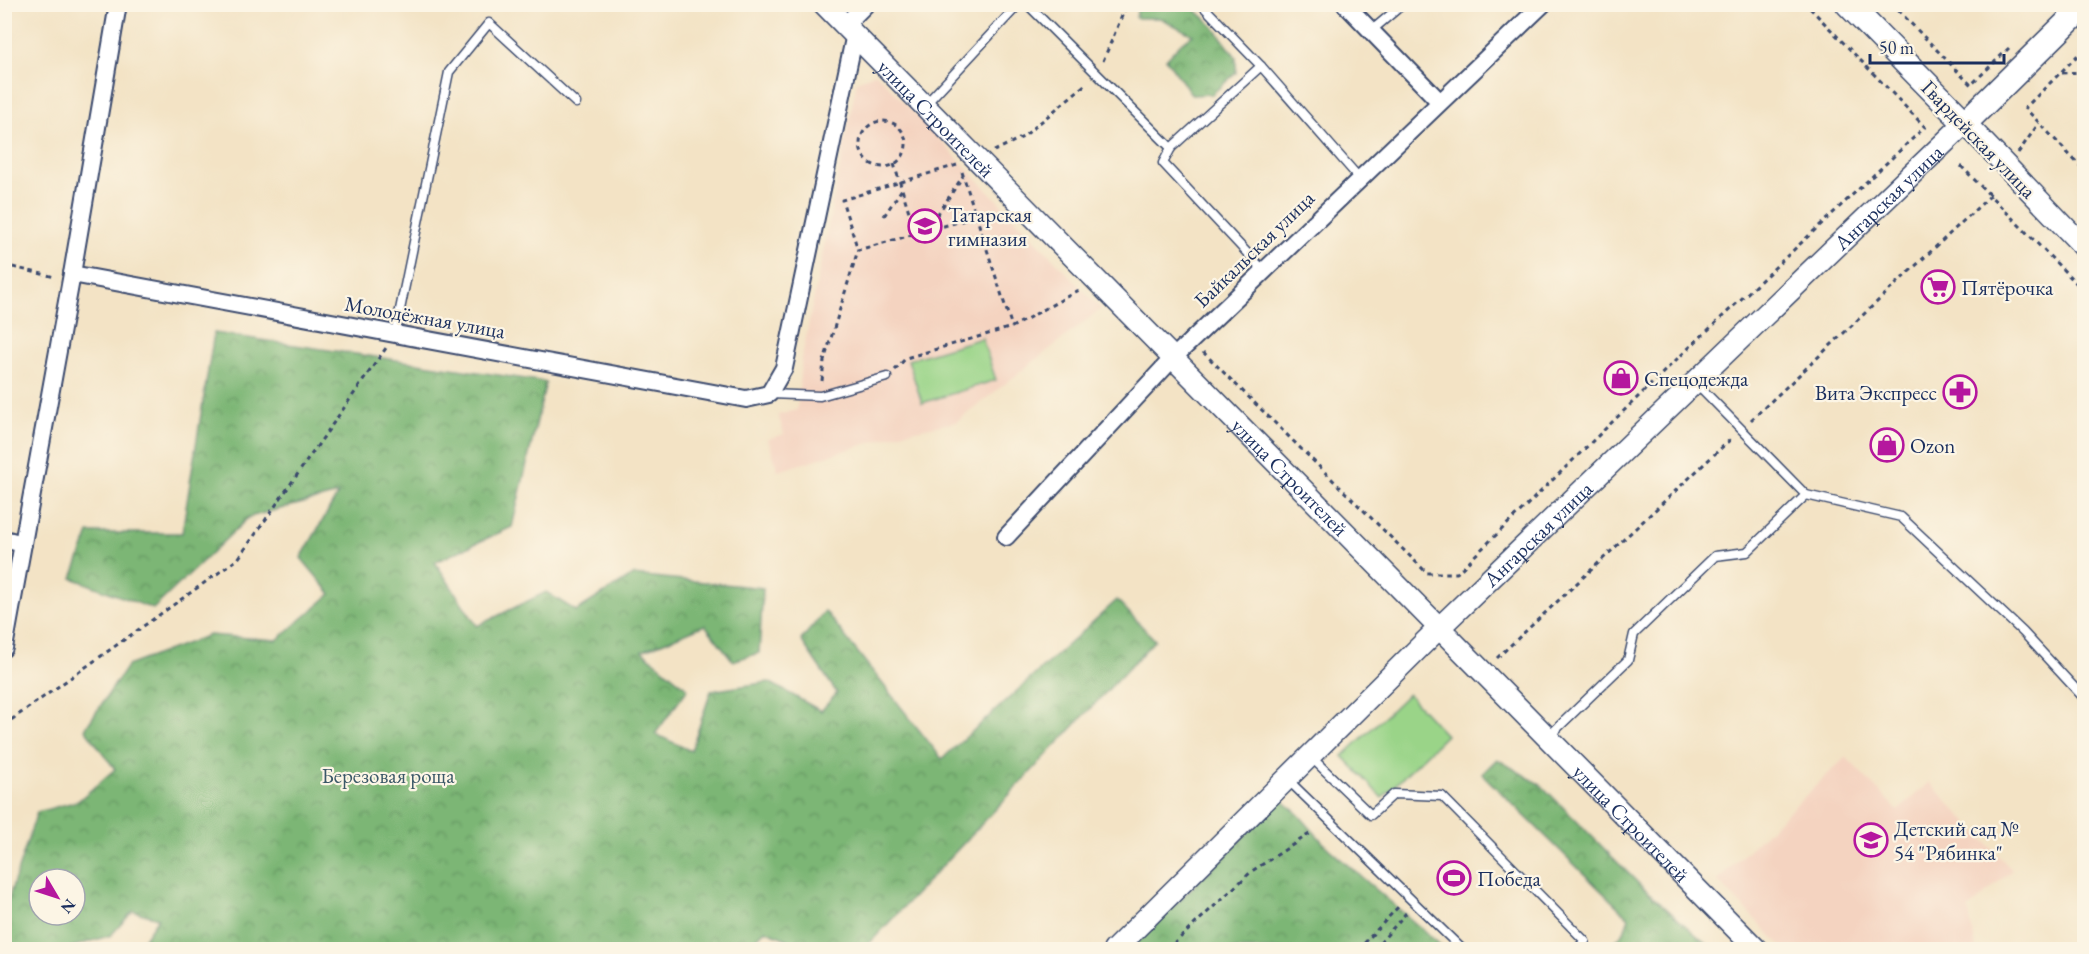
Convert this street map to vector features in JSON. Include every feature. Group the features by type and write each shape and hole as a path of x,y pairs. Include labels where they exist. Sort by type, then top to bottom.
{"main road":[{"name":"Гвардейская улица","path":"1848,4 1965,123"},
{"path":"1965,123 2085,6"}],"street":[{"path":"4,648 72,278 118,4"},
{"name":"улица Строителей","path":"824,4 924,105 969,162 1095,278 1757,950"},
{"path":"769,393 784,368 850,30 866,4"},
{"path":"1345,4 1440,102"},
{"name":"Байкальская улица","path":"1006,537 1173,357 1543,4"},
{"name":"Гвардейская улица","path":"1965,123 2085,247"},
{"name":"Ангарская улица","path":"1114,950 1439,628 1965,123"},
{"name":"Молодёжная улица","path":"72,278 395,334 746,399 769,393"},
{"path":"4,539 24,544"}],"lane":[{"path":"924,105 1019,4"},
{"path":"1027,4 1171,148"},
{"path":"1201,4 1261,66 1360,179"},
{"path":"1371,31 1403,4"},
{"path":"395,334 449,72 489,23 576,103"},
{"path":"1261,66 1171,148 1162,163 1264,271"},
{"path":"769,393 820,396 887,377"},
{"path":"1696,383 1806,495 1901,517 2023,632 2085,698"},
{"path":"1548,737 1628,660 1634,634 1716,556 1747,552 1806,495"},
{"path":"1310,756 1371,815 1394,794 1442,796 1585,941 1576,950"},
{"path":"1287,779 1463,950"}],"path":[{"path":"820,396 824,361 858,250 842,200 969,162 1023,137 1097,75 1127,4"},
{"path":"1191,340 1427,573 1456,573 1676,360 1925,127 1806,4"},
{"path":"1892,4 1971,85"},
{"path":"2085,49 2025,108 2085,170"},
{"path":"2060,73 2085,72"},
{"path":"884,121 898,126 905,139 904,153 894,164 886,166 872,164 862,152 860,145 865,130 877,122 884,121"},
{"path":"2017,155 2039,123"},
{"path":"926,231 963,176 969,162"},
{"path":"894,164 916,234"},
{"path":"1961,166 2085,291"},
{"path":"963,176 1012,327"},
{"path":"884,216 902,189"},
{"path":"858,250 976,217"},
{"path":"4,265 72,278"},
{"path":"887,377 906,358 1012,327 1095,278"},
{"path":"4,725 238,559 395,334"},
{"path":"1167,950 1252,871 1311,832"},
{"path":"1358,950 1407,896"},
{"path":"1374,950 1415,904"},
{"path":"1639,950 1691,942 1700,950"}],"shaded area":[{"name":"Татарская гимназия","path":"876,73 1101,309 956,422 905,432 778,471 768,439 784,434 778,415 797,410 802,357 857,81"},
{"name":"Детский сад № 54 \"Рябинка\"","path":"1846,757 1898,811 1929,782 2012,870 1968,909 1976,949 1784,949 1717,880"}],"green space":[{"path":"1138,5 1190,5 1213,26 1236,57 1236,73 1212,94 1192,95 1166,59 1181,43 1193,35 1160,18 1136,18"},
{"name":"Березовая роща","path":"214,333 546,382 512,527 435,562 477,626 546,592 576,611 633,575 763,588 759,653 733,661 705,625 642,651 688,689 655,734 691,751 711,691 769,682 821,711 837,693 801,640 825,611 942,759 1117,600 1155,640 864,949 809,949 765,930 745,950 137,949 158,918 133,911 111,935 66,949 8,949 5,948 5,909 37,812 78,801 115,769 85,729 127,666 209,635 277,640 331,594 301,558 338,494 249,517 153,609 72,578 89,533 182,533"},
{"path":"982,338 996,380 922,403 908,360"},
{"path":"1408,694 1446,735 1382,798 1343,756"},
{"path":"1497,759 1541,785 1641,886 1712,949 1608,949 1624,932 1629,918 1482,774"},
{"path":"1281,799 1299,815 1328,848 1445,949 1130,950"}],"place":[{"name":"Татарская гимназия","path":"925,226"},
{"name":"Пятёрочка","path":"1938,287"},
{"name":"Спецодежда","path":"1621,378"},
{"name":"Вита Экспресс","path":"1960,392"},
{"name":"Ozon","path":"1887,445"},
{"name":"Детский сад № 54 \"Рябинка\"","path":"1871,840"},
{"name":"Победа","path":"1454,878"}]}
